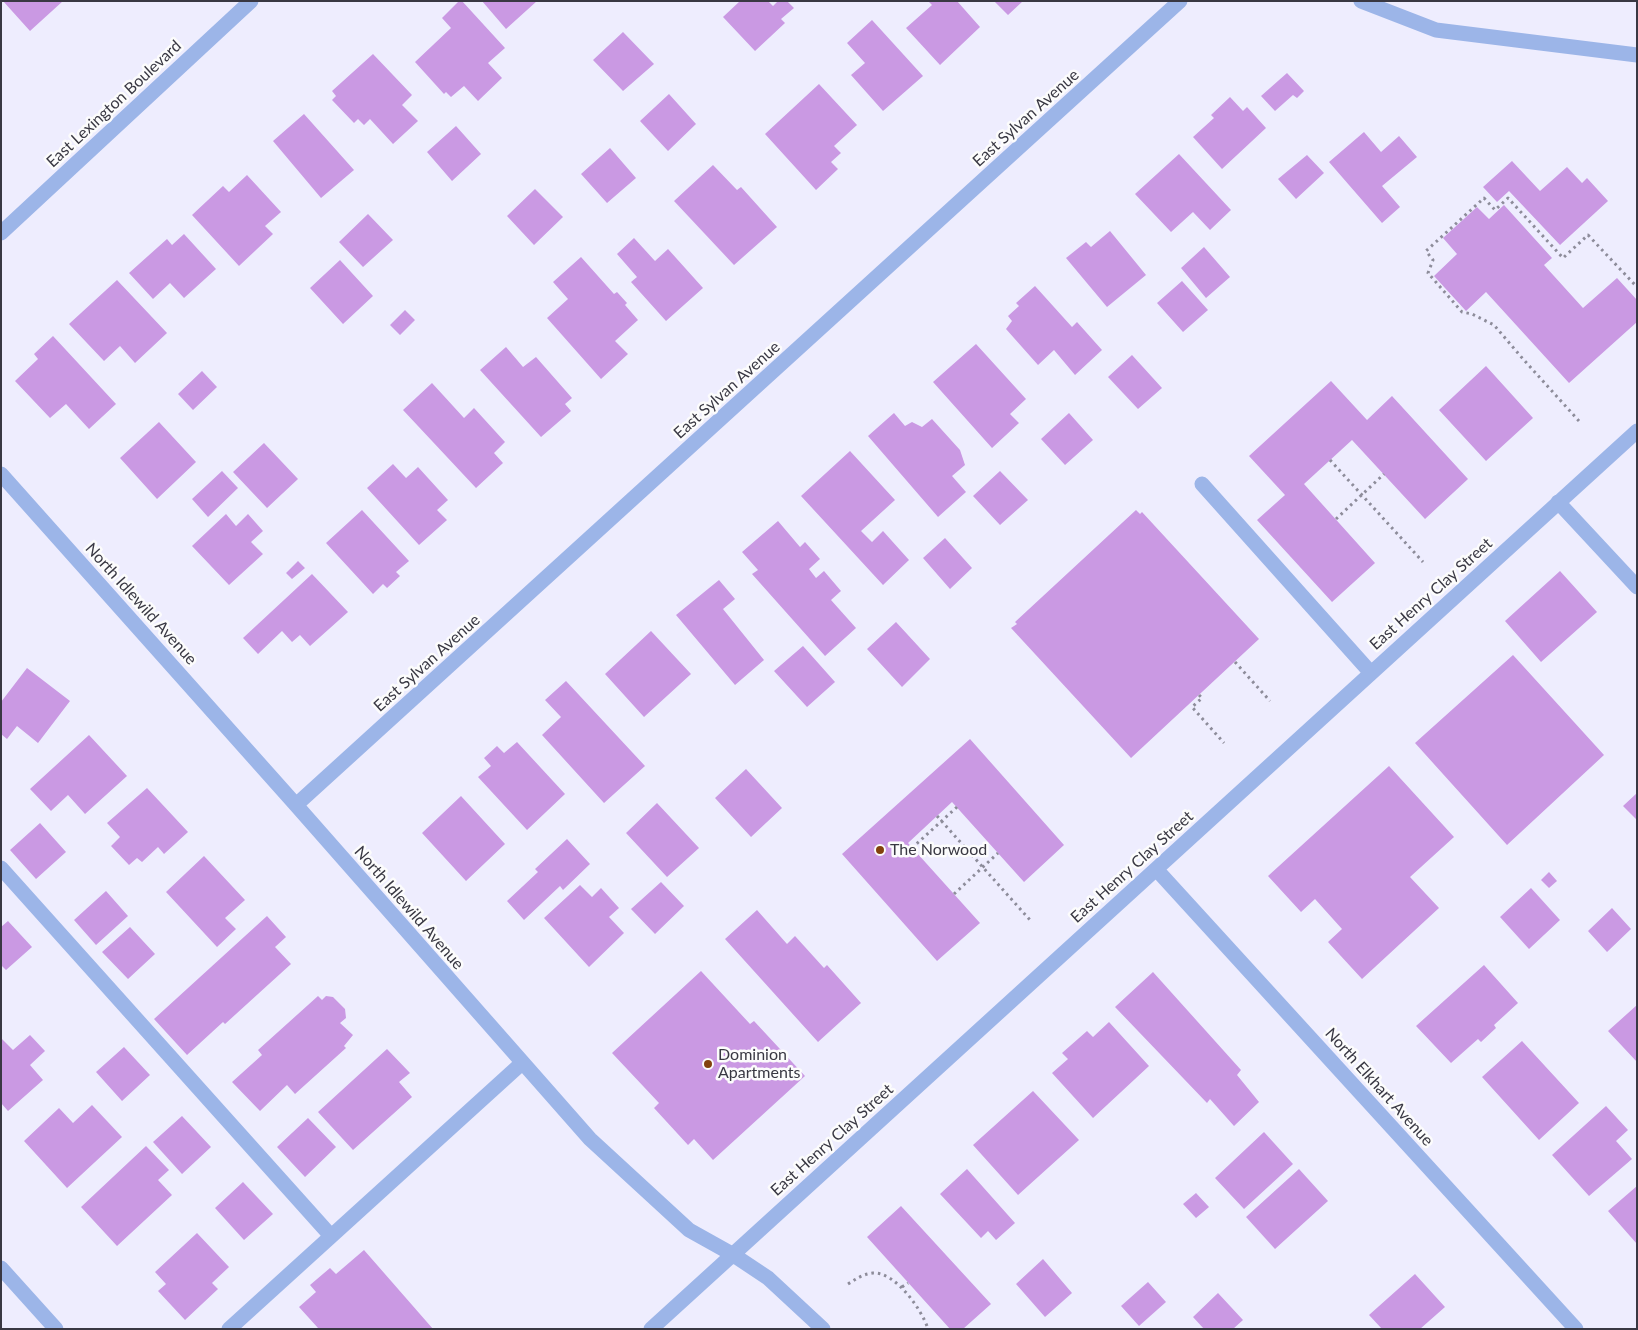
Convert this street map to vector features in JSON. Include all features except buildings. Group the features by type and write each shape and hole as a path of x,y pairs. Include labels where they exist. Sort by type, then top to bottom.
{"street":[{"name":"East Lexington Boulevard","path":"1,233 251,1"},
{"name":"East Sylvan Avenue","path":"296,805 1180,1"},
{"path":"1361,1 1436,30 1637,55"},
{"name":"East Henry Clay Street","path":"651,1329 1637,431"},
{"name":"North Idlewild Avenue","path":"1,474 590,1139 689,1230 732,1254 768,1278 823,1329"},
{"path":"1202,484 1371,672"},
{"path":"1558,502 1637,587"},
{"path":"1,868 331,1236"},
{"name":"North Elkhart Avenue","path":"1156,869 1576,1329"},
{"path":"229,1329 522,1063"},
{"path":"1,1268 56,1329"}],"path":[{"path":"1579,421 1494,325 1472,314 1462,312 1428,274 1433,260 1426,251 1484,198 1495,210 1508,198 1563,258 1588,235 1637,287"},
{"path":"1330,460 1423,562"},
{"path":"1336,519 1384,474"},
{"path":"1235,662 1270,702"},
{"path":"1199,695 1202,698 1192,707 1224,743"},
{"path":"912,848 957,807"},
{"path":"937,816 1030,920"},
{"path":"954,894 998,853"},
{"path":"848,1284 863,1275 875,1273 890,1279 902,1288 917,1307 928,1329"},
{"path":"902,1288 908,1283"}],"place":[{"name":"The Norwood","path":"880,850"},
{"name":"Dominion Apartments","path":"708,1064"}]}
